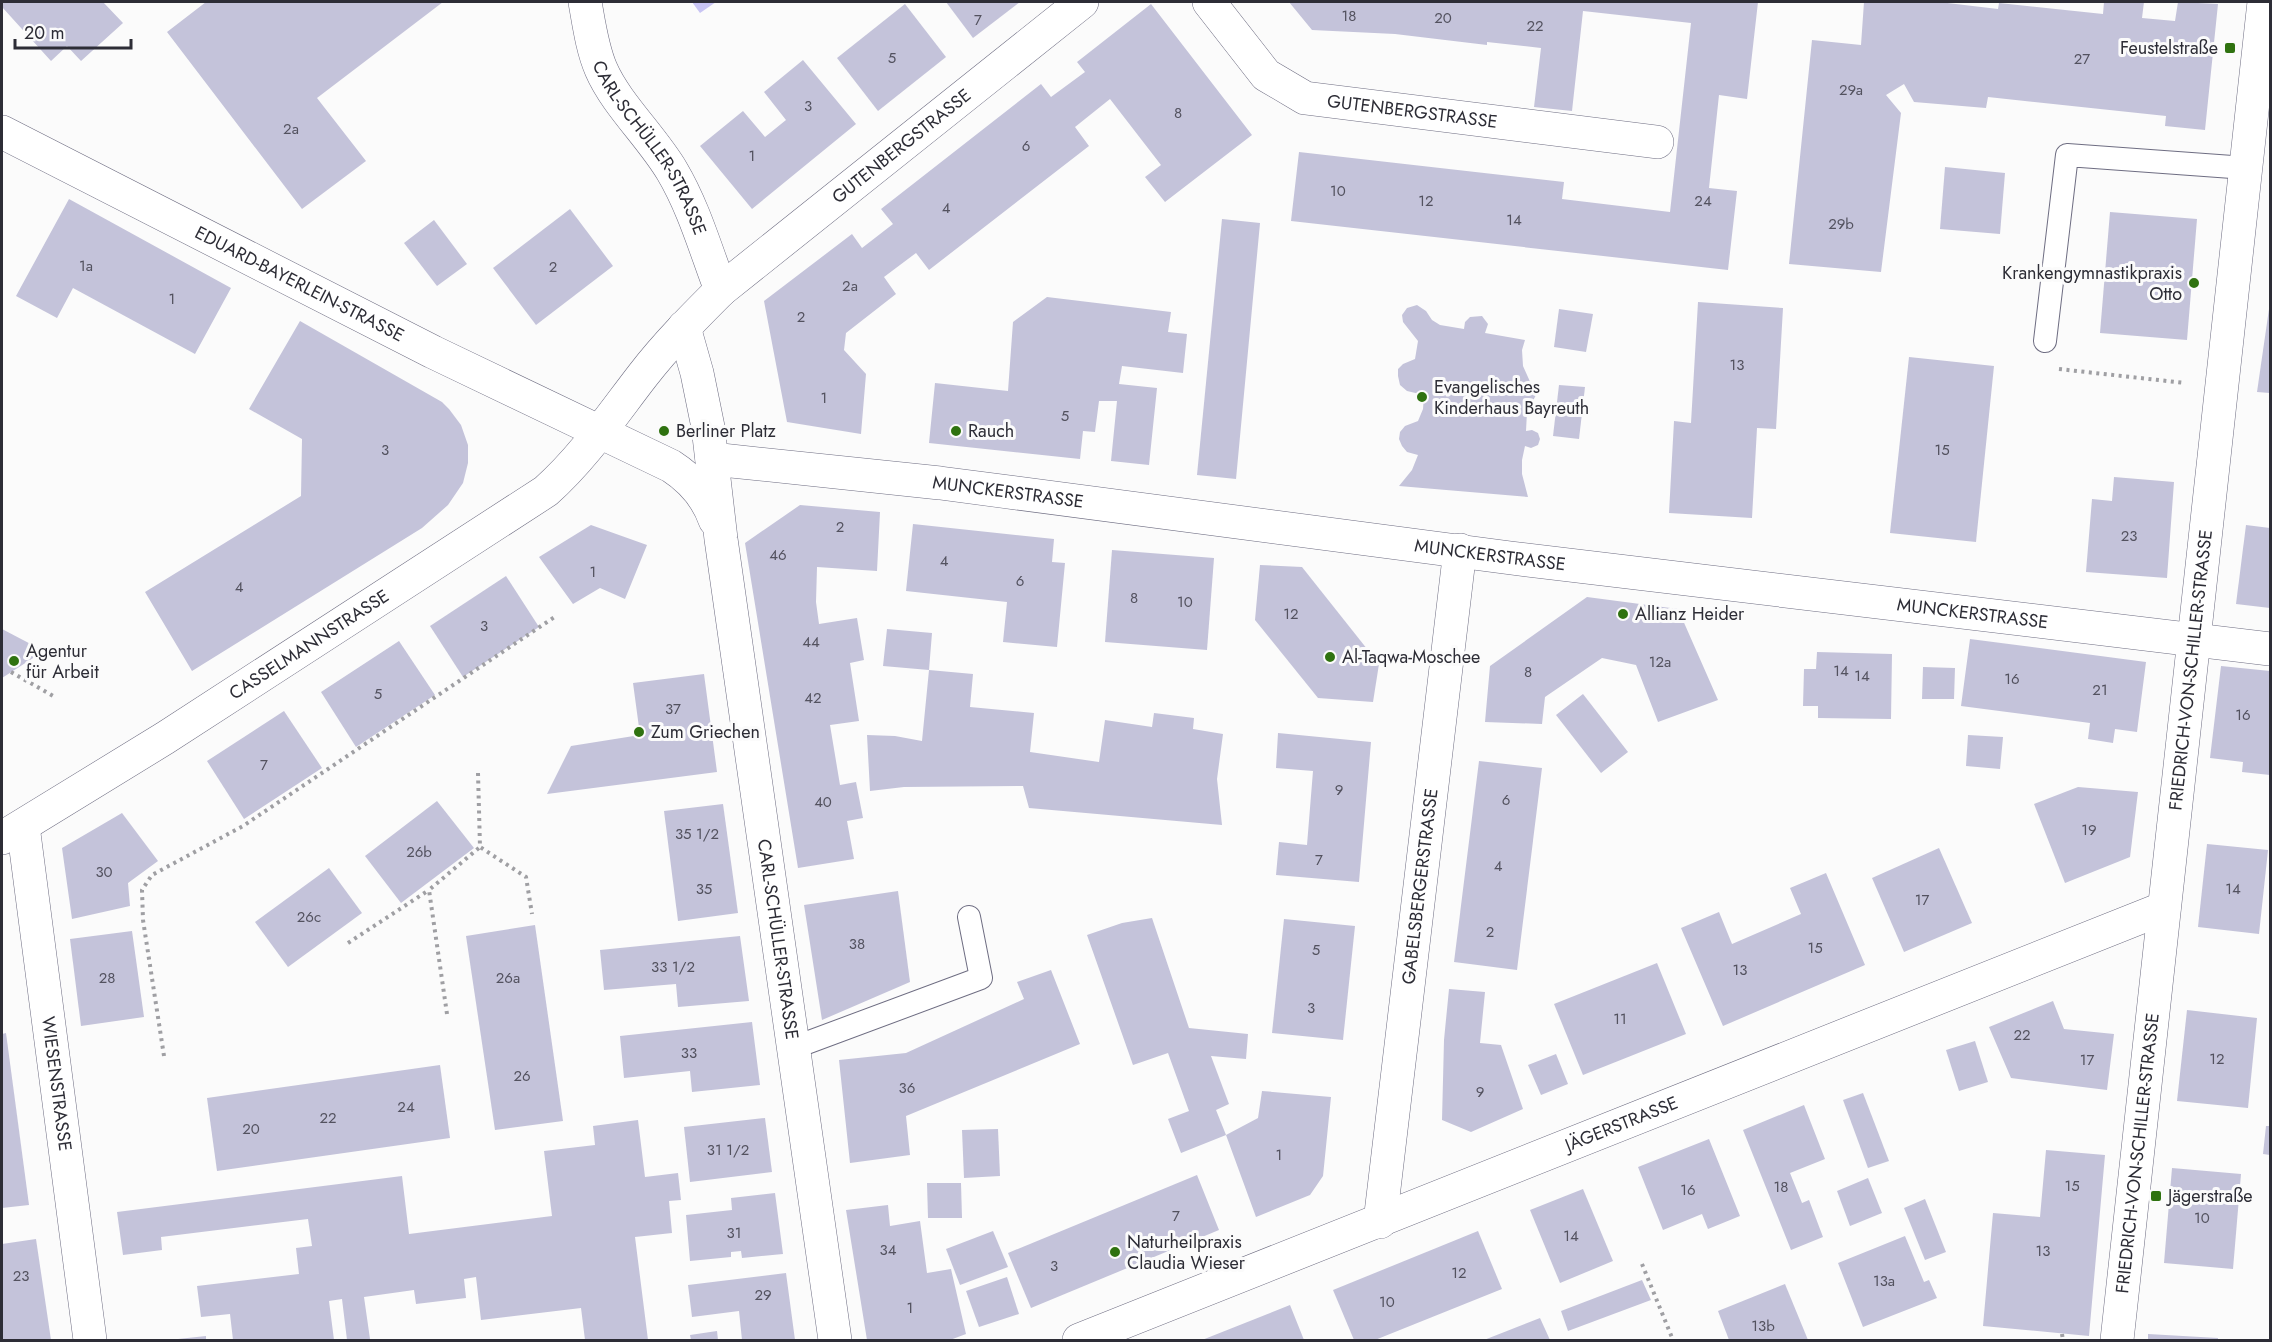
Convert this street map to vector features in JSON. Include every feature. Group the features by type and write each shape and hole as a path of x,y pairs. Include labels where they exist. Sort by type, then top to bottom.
{"street":[{"name":"CARL-SCHÜLLER-STRASSE","path":"585,2 593,44 601,69 611,87 657,147 673,172 688,201 722,290"},
{"name":"GUTENBERGSTRASSE","path":"722,290 1082,2"},
{"name":"GUTENBERGSTRASSE","path":"1209,2 1266,75 1305,98 1657,142"},
{"name":"FRIEDRICH-VON-SCHILLER-STRASSE","path":"2117,1341 2264,2"},
{"name":"EDUARD-BAYERLEIN-STRASSE","path":"2,132 423,347 600,433"},
{"path":"721,538 712,512 701,493 687,477 671,466 600,433 644,373 684,327 722,290"},
{"path":"684,327 703,401 721,538"},
{"name":"CASSELMANNSTRASSE","path":"12,832 165,738 521,508 565,474 600,433"},
{"name":"MUNCKERSTRASSE","path":"712,459 940,483 1511,558 2271,649"},
{"name":"CARL-SCHÜLLER-STRASSE","path":"721,538 835,1341"},
{"name":"GABELSBERGERSTRASSE","path":"1380,1222 1460,550"},
{"name":"WIESENSTRASSE","path":"12,832 90,1341"},
{"name":"JÄGERSTRASSE","path":"1079,1341 2164,908"}],"lane":[{"path":"2045,341 2067,155 2246,168"},
{"path":"794,1048 981,978 969,917"}],"path":[{"path":"2045,341 2042,367 2222,387"},
{"path":"164,1056 143,920 142,890 152,875 243,826 556,616"},
{"path":"11,672 55,697"},
{"path":"478,773 480,847"},
{"path":"348,944 429,890 480,847"},
{"path":"480,847 526,877 532,914"},
{"path":"429,890 447,1014"},
{"path":"1642,1263 1673,1341"},
{"path":"2062,1334 2062,1341"}],"shaded area":[{"path":"692,2 716,2 700,13"}],"building":[{"path":"2,2 103,2 123,23 81,61 67,46 51,61 2,7"},
{"path":"206,2 443,2 317,98 366,161 302,209 167,32"},
{"path":"946,2 1020,2 973,38"},
{"path":"1289,2 1758,2 1747,99 1719,95 1709,188 1737,191 1728,270 1291,221 1299,152 1564,182 1562,199 1670,212 1691,23 1583,11 1572,111 1534,107 1541,48 1487,42 1487,45 1395,34 1312,30"},
{"path":"1864,2 1939,2 1998,9 1999,3 2103,14 2104,2 2144,2 2142,18 2175,21 2178,2 2218,4 2205,130 2165,126 2166,116 1988,97 1986,108 1914,102 1904,84 1886,95 1901,113 1881,272 1789,264 1812,40 1861,45"},
{"path":"905,4 946,57 878,111 837,58"},
{"path":"1151,4 1252,135 1165,202 1145,177 1161,165 1110,99 1075,127 1089,146 929,270 916,253 884,277 896,294 846,333 844,350 866,374 861,434 787,422 764,301 852,234 862,248 893,224 881,209 1041,84 1051,97 1085,72 1077,62"},
{"path":"803,60 856,124 752,209 700,146 743,111 765,137 786,120 764,92"},
{"path":"1945,167 2005,173 2000,234 1940,229"},
{"path":"69,199 231,288 195,354 73,288 57,318 16,296"},
{"path":"570,209 613,266 536,325 493,268"},
{"path":"2110,212 2197,219 2187,340 2100,333"},
{"path":"1222,219 1260,223 1236,479 1197,475"},
{"path":"434,220 467,264 437,286 404,243"},
{"path":"1047,297 1171,312 1168,332 1187,334 1183,373 1122,366 1119,384 1157,388 1149,465 1111,461 1117,401 1099,401 1095,432 1083,431 1080,459 929,443 935,383 1008,391 1013,322"},
{"path":"1698,302 1783,308 1776,429 1757,428 1752,518 1669,513 1674,421 1691,423"},
{"path":"1417,305 1440,325 1464,329 1465,322 1470,317 1482,316 1488,324 1485,333 1525,340 1522,350 1523,366 1536,395 1527,412 1526,431 1532,430 1538,433 1540,439 1538,445 1531,448 1525,446 1522,460 1522,474 1528,497 1399,486 1412,470 1418,455 1407,452 1402,446 1399,439 1400,432 1405,426 1418,421 1423,409 1424,395 1407,391 1400,385 1398,376 1398,369 1403,364 1415,359 1418,341 1403,322 1402,315 1407,308"},
{"path":"1559,309 1593,314 1586,352 1554,347"},
{"path":"2270,309 2270,393 2257,392"},
{"path":"300,321 442,402 461,425 468,445 468,463 463,483 448,505 422,528 192,671 145,592 301,496 302,439 249,409"},
{"path":"1909,357 1994,366 1976,542 1890,533"},
{"path":"1559,385 1585,387 1579,439 1553,436"},
{"path":"2114,477 2174,482 2167,578 2086,572 2092,499 2112,501"},
{"path":"800,505 880,512 877,571 817,567 816,602 819,624 857,618 864,660 850,663 859,721 830,725 840,785 856,782 863,818 847,821 854,859 798,868 745,543"},
{"path":"913,524 1054,539 1052,562 1065,563 1057,647 1003,642 1007,602 906,591"},
{"path":"591,525 647,545 625,599 600,588 573,604 539,557"},
{"path":"2246,525 2270,528 2270,608 2236,604"},
{"path":"1112,550 1214,558 1207,650 1105,642"},
{"path":"1260,565 1302,567 1379,664 1373,702 1318,698 1255,620"},
{"path":"506,576 539,627 463,677 430,626"},
{"path":"1587,597 1678,609 1718,700 1658,722 1636,665 1602,658 1545,697 1542,724 1485,722 1490,666"},
{"name":"Agentur für Arbeit","path":"2,629 44,651 2,678"},
{"path":"887,629 932,633 929,670 883,666"},
{"path":"1970,639 2146,662 2137,732 2115,729 2113,743 2088,739 2090,723 1961,706"},
{"path":"399,641 435,695 356,747 321,692"},
{"path":"1817,652 1892,654 1891,719 1818,718 1818,706 1803,706 1804,669 1816,669"},
{"path":"2221,666 2270,671 2270,775 2242,772 2243,762 2210,758"},
{"path":"1923,667 1955,668 1954,699 1922,699"},
{"path":"929,670 973,674 970,707 1034,713 1030,752 1099,762 1105,720 1152,727 1154,713 1194,718 1193,729 1223,734 1217,779 1222,825 1029,808 1023,786 904,787 870,791 867,735 895,736 922,741"},
{"path":"704,674 717,772 547,794 571,746 640,735 633,683"},
{"path":"1583,694 1628,752 1601,773 1556,715"},
{"path":"284,711 322,768 244,819 207,761"},
{"path":"1278,733 1371,742 1359,882 1276,875 1279,842 1307,845 1313,771 1276,768"},
{"path":"1968,735 2003,737 2000,769 1966,766"},
{"path":"1479,761 1542,768 1517,970 1454,962"},
{"path":"2078,787 2138,792 2130,857 2065,883 2034,804"},
{"path":"437,801 474,848 401,903 365,856"},
{"path":"723,804 738,913 678,921 664,811"},
{"path":"122,813 158,861 128,883 130,906 72,919 62,848"},
{"path":"2207,844 2268,850 2259,934 2198,927"},
{"path":"1939,848 1972,923 1904,952 1872,878"},
{"path":"329,868 362,913 288,967 255,922"},
{"path":"1826,873 1865,965 1723,1026 1681,928 1719,912 1732,944 1801,914 1790,888"},
{"path":"898,891 910,982 822,1020 804,905"},
{"path":"1152,918 1189,1028 1248,1034 1246,1059 1211,1056 1229,1104 1216,1110 1226,1135 1181,1153 1168,1119 1189,1111 1168,1053 1133,1065 1087,935 1122,923"},
{"path":"1284,919 1355,926 1343,1040 1272,1033"},
{"path":"535,925 563,1121 495,1130 466,936"},
{"path":"132,931 144,1017 81,1026 70,939"},
{"path":"740,936 749,1001 678,1007 676,984 604,990 600,950"},
{"path":"1657,963 1686,1034 1583,1075 1554,1004"},
{"path":"1051,970 1080,1044 906,1116 910,1155 850,1163 839,1060 906,1053 1024,999 1017,982"},
{"path":"1449,989 1485,992 1480,1043 1501,1045 1523,1109 1471,1132 1442,1120 1444,1040"},
{"path":"2053,1001 2064,1029 2114,1034 2107,1090 2011,1078 1989,1027"},
{"path":"2187,1010 2257,1018 2248,1108 2177,1101"},
{"path":"752,1022 760,1085 692,1092 690,1071 624,1078 620,1036"},
{"path":"6,1033 29,1205 2,1208 2,1034"},
{"path":"1975,1041 1988,1082 1959,1091 1946,1050"},
{"path":"1556,1054 1568,1084 1541,1095 1528,1065"},
{"path":"440,1065 450,1138 217,1171 207,1098"},
{"path":"1262,1091 1331,1097 1323,1176 1310,1195 1256,1217 1226,1135 1258,1118"},
{"path":"1863,1093 1889,1161 1868,1168 1843,1100"},
{"path":"1804,1105 1825,1159 1790,1173 1802,1203 1809,1200 1823,1237 1791,1250 1743,1130"},
{"path":"765,1118 772,1172 690,1182 684,1127"},
{"path":"638,1120 645,1177 678,1173 681,1200 669,1201 672,1233 635,1237 648,1340 585,1340 581,1308 481,1320 476,1277 464,1279 466,1298 416,1304 414,1290 364,1297 370,1339 347,1340 342,1299 329,1301 334,1340 233,1340 230,1314 201,1317 197,1286 299,1274 296,1248 312,1246 308,1219 161,1237 162,1250 123,1255 117,1212 402,1176 409,1234 552,1216 544,1151 595,1145 593,1126"},
{"path":"2266,1126 2270,1126 2270,1155 2263,1154"},
{"path":"998,1129 1000,1176 964,1178 962,1130"},
{"path":"1709,1139 1740,1216 1708,1229 1702,1214 1663,1230 1638,1167"},
{"path":"2046,1150 2105,1155 2089,1336 1983,1326 1993,1213 2040,1217"},
{"path":"2172,1168 2241,1174 2233,1269 2164,1263"},
{"path":"1197,1175 1219,1230 1031,1308 1008,1253"},
{"path":"1868,1178 1882,1213 1850,1226 1837,1191"},
{"path":"927,1183 961,1183 962,1218 928,1218"},
{"path":"1583,1189 1613,1261 1560,1283 1530,1210"},
{"path":"775,1193 783,1254 742,1258 741,1251 731,1252 731,1257 690,1261 686,1215 732,1210 731,1198"},
{"path":"1925,1199 1946,1252 1925,1260 1904,1208"},
{"path":"888,1205 890,1226 920,1221 927,1273 951,1269 966,1334 950,1340 867,1340 846,1210"},
{"path":"993,1231 1008,1267 960,1285 946,1249"},
{"path":"1478,1231 1502,1289 1375,1340 1354,1340 1333,1290"},
{"path":"1905,1236 1924,1282 1929,1280 1937,1298 1863,1327 1838,1263"},
{"path":"36,1239 51,1340 2,1340 2,1244"},
{"path":"786,1273 795,1340 742,1340 739,1311 692,1317 688,1285"},
{"path":"1007,1277 1019,1314 979,1327 966,1291"},
{"path":"1642,1280 1651,1300 1568,1331 1561,1311"},
{"path":"1785,1284 1808,1340 1729,1340 1718,1311"},
{"path":"1290,1305 1304,1340 1202,1340"},
{"path":"1540,1318 1550,1340 1484,1340"},
{"path":"717,1331 718,1340 691,1340 690,1335"},
{"path":"2148,1334 2218,1338 2218,1340 2148,1340"},
{"path":"206,1336 206,1340 178,1340 178,1339"}],"place":[{"name":"Feustelstraße","path":"2230,48"},
{"name":"Krankengymnastikpraxis Otto","path":"2194,283"},
{"name":"Evangelisches Kinderhaus Bayreuth","path":"1422,397"},
{"name":"Berliner Platz","path":"664,431"},
{"name":"Rauch","path":"956,431"},
{"name":"Allianz Heider","path":"1623,614"},
{"name":"Al-Taqwa-Moschee","path":"1330,657"},
{"name":"Agentur für Arbeit","path":"14,661"},
{"name":"Zum Griechen","path":"639,732"},
{"name":"Jägerstraße","path":"2156,1196"},
{"name":"Naturheilpraxis Claudia Wieser","path":"1115,1252"}]}
